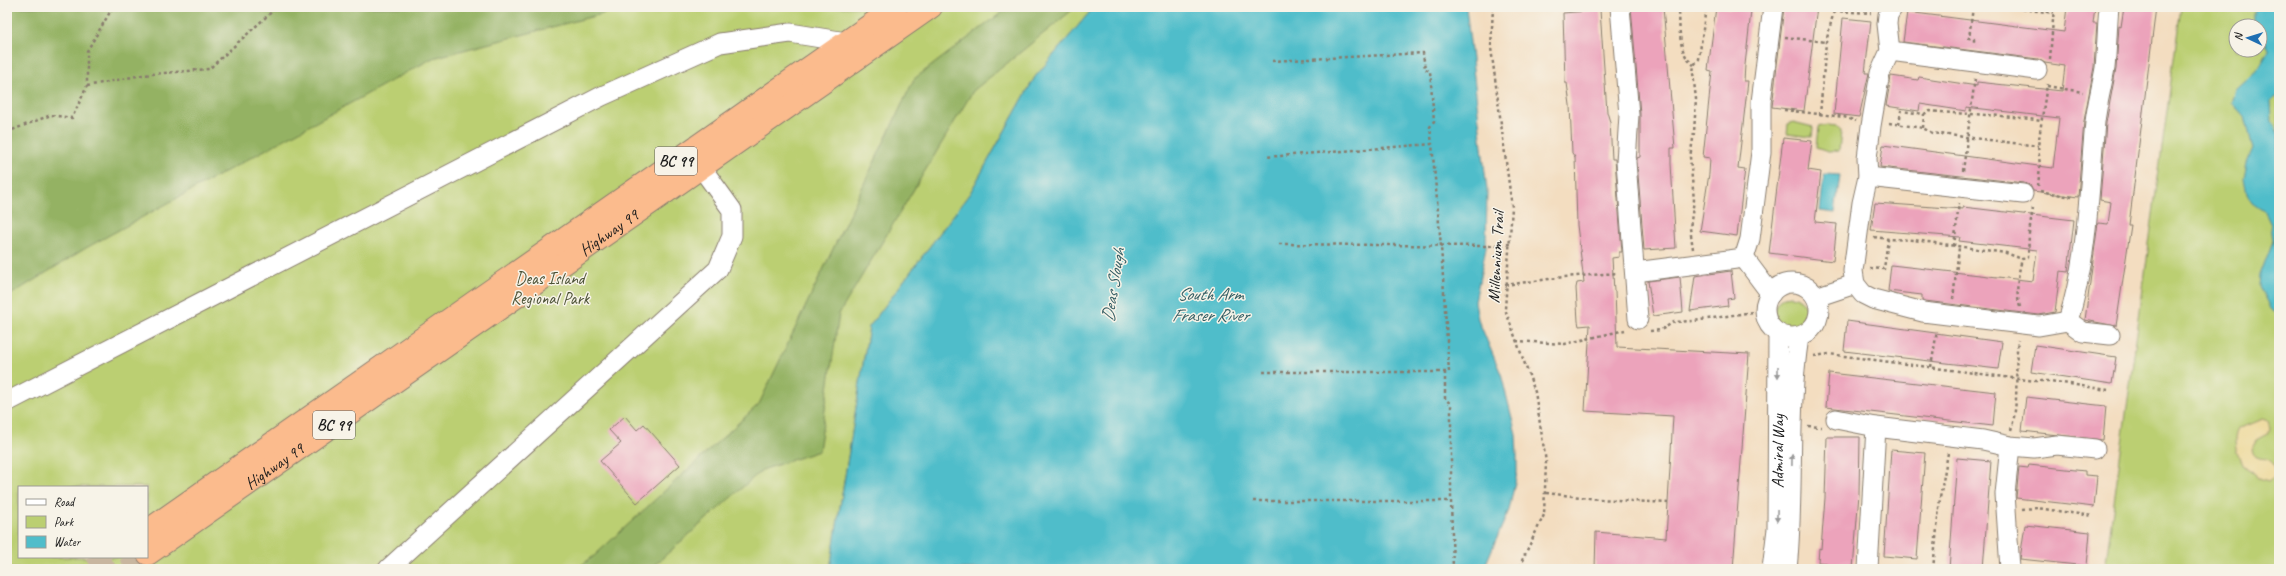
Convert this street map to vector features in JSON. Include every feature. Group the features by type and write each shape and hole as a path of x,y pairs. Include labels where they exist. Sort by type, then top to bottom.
{"highway":[{"name":"Highway 99","path":"148,530 896,7"},
{"name":"Highway 99","path":"148,554 931,7"}],"street":[{"path":"1620,7 1629,116 1626,162 1638,318"},
{"path":"1744,258 1750,239 1761,152 1761,102 1773,7"},
{"path":"2068,321 2074,300 2089,200 2095,119 2105,67 2109,7"},
{"path":"1891,11 1887,24 1890,51 1880,73 1872,122 1868,158 1868,177 1862,203 1855,275 1863,294 1873,299 1946,315 2020,322 2039,326 2068,321 2083,332 2110,335"},
{"path":"7,402 602,96 720,43 790,33 846,42"},
{"path":"1890,51 1974,62 2045,75"},
{"path":"388,569 718,269 732,236 732,210 701,167"},
{"path":"1868,177 2032,196"},
{"path":"1635,272 1695,263 1744,258"},
{"path":"1744,258 1771,294"},
{"path":"1816,297 1855,275"},
{"path":"1794,283 1807,287 1816,297 1819,308 1818,321 1807,333 1799,337 1792,338 1778,334 1769,324 1765,311 1771,294 1781,285 1794,283"},
{"name":"Admiral Way","path":"1772,569 1777,529 1778,334"},
{"name":"Admiral Way","path":"1787,569 1791,533 1795,365 1799,337"},
{"path":"1836,419 1876,427 1950,436 2010,446 2034,448 2057,445 2095,449"},
{"path":"1868,569 1876,427"},
{"path":"2010,446 2005,494 2010,569"}],"path":[{"path":"7,132 51,115 72,118 87,86 87,51 113,7"},
{"path":"87,86 142,75 209,69 278,7"},
{"name":"Millennium Trail","path":"1493,7 1491,48 1512,207 1510,244 1505,285 1505,309 1535,392 1543,434 1546,493 1544,515 1518,569"},
{"path":"1679,7 1683,53 1687,60 1694,65"},
{"path":"1695,263 1690,228 1694,200 1690,157 1696,99 1693,73 1694,65 1699,59 1706,7"},
{"path":"1820,115 1826,42 1835,7"},
{"path":"1954,246 1974,62 1974,39 1969,38 1973,7"},
{"path":"2005,7 2038,9 2054,13"},
{"path":"1855,275 1884,269 1888,239 1914,240 1959,248 2006,253 2022,259 2028,258 2032,196 2040,166 2038,146 2054,7"},
{"path":"2038,9 2043,8"},
{"path":"1834,11 1891,11"},
{"path":"1769,35 1826,42"},
{"path":"1263,372 1449,372 1441,246 1430,127 1434,120 1430,71 1425,69 1423,53 1272,61"},
{"path":"2045,75 2100,94"},
{"path":"1784,110 1872,122 1899,124 1923,128 1932,133 2038,146"},
{"path":"1899,124 1901,111 1924,114 1930,111 1969,116 2010,115 2041,121"},
{"path":"1923,128 1924,114"},
{"path":"1266,157 1432,144"},
{"path":"2032,196 2089,200"},
{"path":"1279,244 1441,246 1510,244"},
{"path":"1931,367 1946,315 1959,248"},
{"path":"2010,446 2009,437 2017,398 2015,358 2020,322 2020,308 2017,297 2018,279 2022,259"},
{"path":"1505,285 1564,277 1635,272"},
{"path":"1810,357 1828,354 2084,385 2108,390"},
{"path":"1445,372 1445,399 1451,404 1453,569"},
{"path":"1933,569 1940,498 1950,436"},
{"path":"1546,493 1598,499 1668,503"},
{"path":"1253,501 1451,501"},
{"path":"2006,510 2037,508 2092,516"}],"green space":[{"name":"Deas Island Regional Park","path":"7,7 1094,7 1035,77 970,193 869,327 830,569 7,569"},
{"path":"7,7 629,7 433,58 86,248 7,297"},
{"path":"1009,7 1076,7 973,91 839,314 819,451 762,470 650,569 576,569 594,556 759,404 914,79"},
{"path":"2181,7 2279,7 2279,569 2105,569"},
{"path":"1793,122 1813,127 1812,137 1787,134 1788,124"},
{"path":"1827,125 1837,126 1841,131 1839,151 1828,152 1816,148 1818,127"},
{"path":"1790,296 1799,299 1803,303 1806,312 1803,321 1799,325 1790,328 1781,325 1777,321 1774,312 1777,303 1781,299"}],"sand":[{"path":"2262,419 2268,421 2270,428 2268,434 2257,440 2252,449 2256,456 2271,461 2275,467 2274,477 2268,482 2259,479 2256,474 2242,465 2235,443 2238,429"}],"water":[{"name":"South Arm Fraser River","path":"1094,7 1466,7 1487,190 1486,248 1475,301 1478,319 1501,374 1516,434 1517,456 1517,473 1509,510 1485,569 830,569 869,327 970,193 1035,77"},
{"path":"2255,7 2279,7 2279,95 2271,101 2272,120 2279,135 2279,315 2270,309 2259,287 2260,275 2273,241 2271,225 2265,212 2252,203 2247,194 2244,178 2247,163 2253,149 2245,116 2231,103 2235,90 2259,68 2265,58 2268,58 2268,18 2253,18"},
{"path":"1824,174 1840,175 1835,213 1820,211"}],"building":[{"path":"1631,7 1663,7 1675,148 1671,148 1671,164 1676,248 1644,250 1637,162 1637,158 1640,157 1640,114"},
{"path":"1716,7 1751,11 1744,81 1748,81 1738,168 1745,169 1737,236 1700,231 1709,174 1710,158 1703,157 1712,71 1708,70"},
{"path":"1784,7 1817,7 1804,111 1772,107"},
{"path":"2067,7 2095,7 2093,23 2097,23 2094,67 2084,121 2078,197 2033,191 2030,185 2024,183 1880,167 1883,145 2053,168 2059,118 1966,107 1966,111 1920,104 1919,111 1886,106 1891,76 1918,80 1919,77 1977,86 1977,82 2062,91 2065,66 2045,63 2038,59 1903,42 1907,12 2064,32"},
{"path":"2124,7 2156,7 2129,225 2131,225 2116,326 2085,320 2098,223 2108,224 2111,202 2100,200 2106,123 2116,69 2119,26 2121,27"},
{"path":"1600,10 1607,112 1610,122 1612,159 1615,159 1622,252 1619,252 1619,257 1612,258 1617,347 1749,354 1733,569 1595,569 1596,532 1666,538 1673,416 1585,411 1590,325 1579,326 1578,321 1576,288 1577,283 1584,282 1577,225 1575,157 1572,153 1570,105 1567,83 1565,83 1563,13"},
{"path":"1843,18 1871,21 1865,73 1869,73 1859,117 1834,114"},
{"path":"1783,138 1812,141 1808,170 1821,172 1815,222 1837,224 1833,261 1769,253"},
{"path":"1875,203 1963,209 1963,207 2074,220 2068,272 2060,271 2055,312 2039,315 1925,301 1922,300 1922,295 1888,291 1891,265 2033,281 2037,250 1959,241 1960,237 1871,230"},
{"path":"1731,271 1734,298 1727,299 1728,306 1690,311 1695,276"},
{"path":"1680,277 1683,312 1653,316 1648,281"},
{"path":"1847,321 2002,342 1998,369 1844,351"},
{"path":"2035,345 2116,357 2112,384 2031,372"},
{"path":"1829,373 1996,392 1993,426 1826,407"},
{"path":"2026,397 2106,406 2103,440 2022,431"},
{"path":"625,416 637,430 644,424 680,465 637,503 600,461 621,443 609,430"},
{"path":"1827,437 1860,437 1859,494 1853,569 1826,569 1827,563 1818,562 1819,548 1821,549 1825,498"},
{"path":"1891,450 1925,453 1917,559 1884,556"},
{"path":"1957,458 1991,461 1983,569 1949,569"},
{"path":"2029,465 2085,471 2085,475 2097,476 2094,507 2016,498 2019,467 2028,468"},
{"path":"2025,525 2090,532 2087,566 2020,559"}],"tunnel":[{"path":"93,569 109,558"},
{"path":"126,569 142,558"}],"water label":[{"name":"Deas Slough","path":"1113,285"}]}
